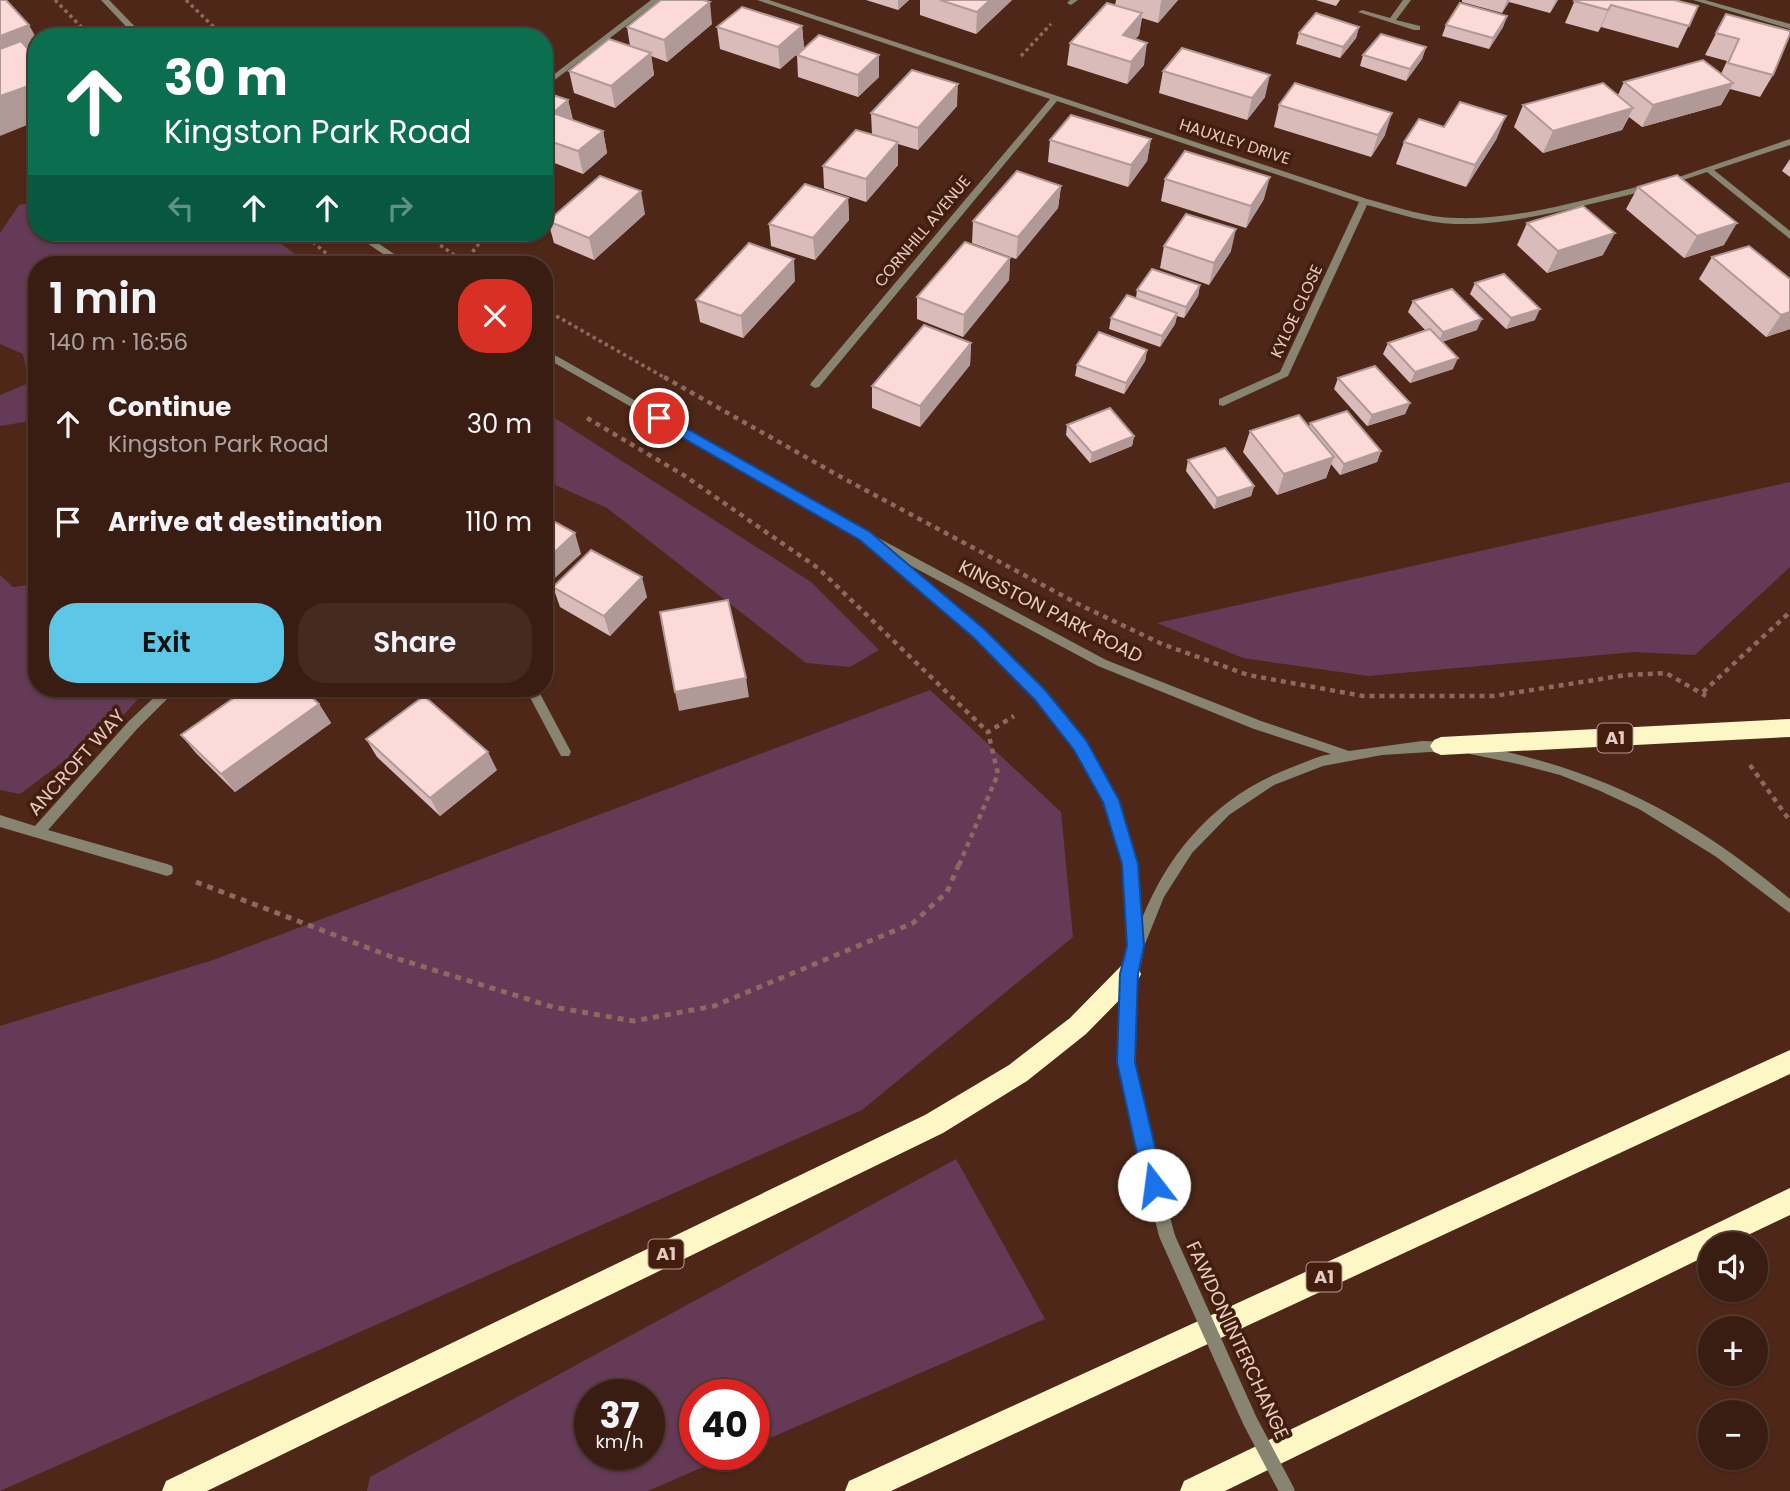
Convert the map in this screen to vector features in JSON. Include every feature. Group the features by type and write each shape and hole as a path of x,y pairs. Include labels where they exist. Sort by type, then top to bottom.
{"highway":[{"name":"A1","path":"1441,746 1790,728"},
{"name":"A1","path":"176,1491 934,1124 1018,1073 1078,1026 1129,974"},
{"name":"A1","path":"859,1491 1790,1062"},
{"path":"1194,1491 1790,1201"}],"street":[{"path":"105,0 132,28"},
{"path":"553,79 656,0"},
{"name":"HAUXLEY DRIVE","path":"761,0 1364,201 1423,217 1468,222 1553,208 1657,186 1790,142"},
{"path":"1392,20 1406,0"},
{"path":"1697,0 1790,27"},
{"path":"1362,12 1417,28"},
{"name":"CORNHILL AVENUE","path":"814,385 1055,97"},
{"path":"1708,169 1790,236"},
{"name":"KYLOE CLOSE","path":"1223,402 1284,374 1364,201"},
{"path":"371,242 392,256"},
{"name":"KINGSTON PARK ROAD","path":"553,357 865,536 1102,663 1258,725 1344,753"},
{"name":"KINGSTON PARK ROAD","path":"865,536 978,633 1041,696 1080,745 1111,800 1130,864 1135,946"},
{"name":"ANCROFT WAY","path":"38,832 133,726 163,697"},
{"path":"536,697 565,752"},
{"name":"FAWDON INTERCHANGE","path":"1287,1491 1244,1409 1167,1236 1141,1135 1126,1062 1129,974 1135,946 1158,890 1196,837 1231,805 1270,781 1344,753 1441,746 1517,756 1615,790 1693,833 1760,880 1790,907"},
{"path":"0,821 167,870"}],"path":[{"path":"55,0 82,28"},
{"path":"186,0 215,28"},
{"path":"999,79 1073,2"},
{"path":"313,242 329,256"},
{"path":"436,242 456,256"},
{"path":"553,314 841,477 1082,606 1162,644 1248,675 1363,696 1494,696 1626,675 1666,673 1703,692 1731,732 1758,780 1790,821"},
{"path":"167,870 392,957 553,1007 634,1021 714,1006 913,923 947,892 998,774 988,732 818,568 685,476 579,413"},
{"path":"1703,692 1790,612"},
{"path":"988,732 1006,722"}],"shaded area":[{"path":"28,203 28,242 278,242 298,256 28,256 28,378 23,354 0,344 0,233 19,205"},
{"path":"28,383 28,421 0,426 0,395"},
{"path":"553,417 811,582 879,650 850,667 806,663 607,508 553,484"},
{"path":"1790,482 1790,567 1695,655 1634,652 1368,676 1243,658 1157,623"},
{"path":"0,575 13,587 28,585 28,697 140,697 118,721 20,794 0,790"},
{"path":"930,690 1061,812 1073,937 862,1110 0,1491 0,1026 213,960"},
{"path":"956,1159 1045,1319 770,1438 770,1379 679,1379 679,1470 696,1470 648,1491 367,1491 370,1477"}],"building":[{"path":"0,0 6,0 29,25 0,36"},
{"path":"661,0 710,2 664,40 627,27"},
{"path":"940,0 990,0 977,12"},
{"path":"1575,0 1674,0 1698,6 1689,26 1611,5 1608,10"},
{"path":"1107,3 1142,13 1123,35 1147,43 1131,62 1070,43"},
{"path":"1460,3 1507,16 1493,38 1446,25"},
{"path":"742,7 802,26 778,47 717,27"},
{"path":"1316,13 1359,27 1343,47 1299,33"},
{"path":"1726,14 1790,31 1773,75 1728,63 1739,39 1716,33"},
{"path":"1381,34 1426,47 1410,69 1363,55"},
{"path":"819,35 879,55 858,75 797,55"},
{"path":"609,39 651,53 611,86 569,71"},
{"path":"21,41 28,48 28,86 0,96 0,49"},
{"path":"1182,48 1270,75 1252,98 1163,71"},
{"path":"1703,60 1733,83 1653,105 1624,82"},
{"path":"912,70 958,84 918,128 871,113"},
{"path":"1295,83 1392,113 1378,135 1279,105"},
{"path":"1603,83 1633,108 1553,131 1523,105"},
{"path":"553,95 568,100 553,113"},
{"path":"1460,102 1506,116 1475,165 1404,142 1419,119 1444,127"},
{"path":"553,113 603,131 578,151 553,142"},
{"path":"1071,115 1151,139 1131,165 1050,140"},
{"path":"856,130 898,142 866,179 823,166"},
{"path":"1185,151 1270,177 1251,206 1165,179"},
{"path":"1017,171 1061,186 1018,237 973,221"},
{"path":"1677,175 1737,223 1697,236 1638,187"},
{"path":"600,176 641,191 589,238 553,223 553,217"},
{"path":"805,184 848,198 813,238 769,224"},
{"path":"1583,206 1615,233 1558,251 1527,223"},
{"path":"1186,214 1236,229 1214,263 1164,246"},
{"path":"965,242 1010,258 964,315 917,297"},
{"path":"749,243 794,259 741,316 696,300"},
{"path":"1749,246 1790,279 1790,312 1781,315 1712,257"},
{"path":"1152,269 1200,285 1186,307 1137,290"},
{"path":"1504,274 1540,309 1511,318 1475,283"},
{"path":"1452,289 1482,319 1443,332 1413,301"},
{"path":"1127,295 1177,313 1162,336 1111,318"},
{"path":"924,325 971,343 920,406 872,386"},
{"path":"1430,329 1458,358 1415,372 1388,343"},
{"path":"1099,332 1147,350 1126,383 1077,365"},
{"path":"1375,366 1410,403 1372,415 1338,378"},
{"path":"1110,408 1134,436 1092,453 1067,425"},
{"path":"1347,411 1381,451 1344,464 1310,423"},
{"path":"1299,415 1334,457 1284,474 1250,431"},
{"path":"1225,448 1254,486 1217,498 1188,460"},
{"path":"553,521 575,533 553,554"},
{"path":"591,550 642,577 604,616 553,587"},
{"path":"728,600 746,678 675,692 660,612"},
{"path":"235,697 312,697 319,704 221,774 181,735"},
{"path":"425,697 488,752 430,798 366,739"}],"route":[{"path":"659,418 865,536 978,633 1041,696 1080,745 1111,800 1130,864 1135,946 1129,974 1126,1062 1154,1185"}]}
